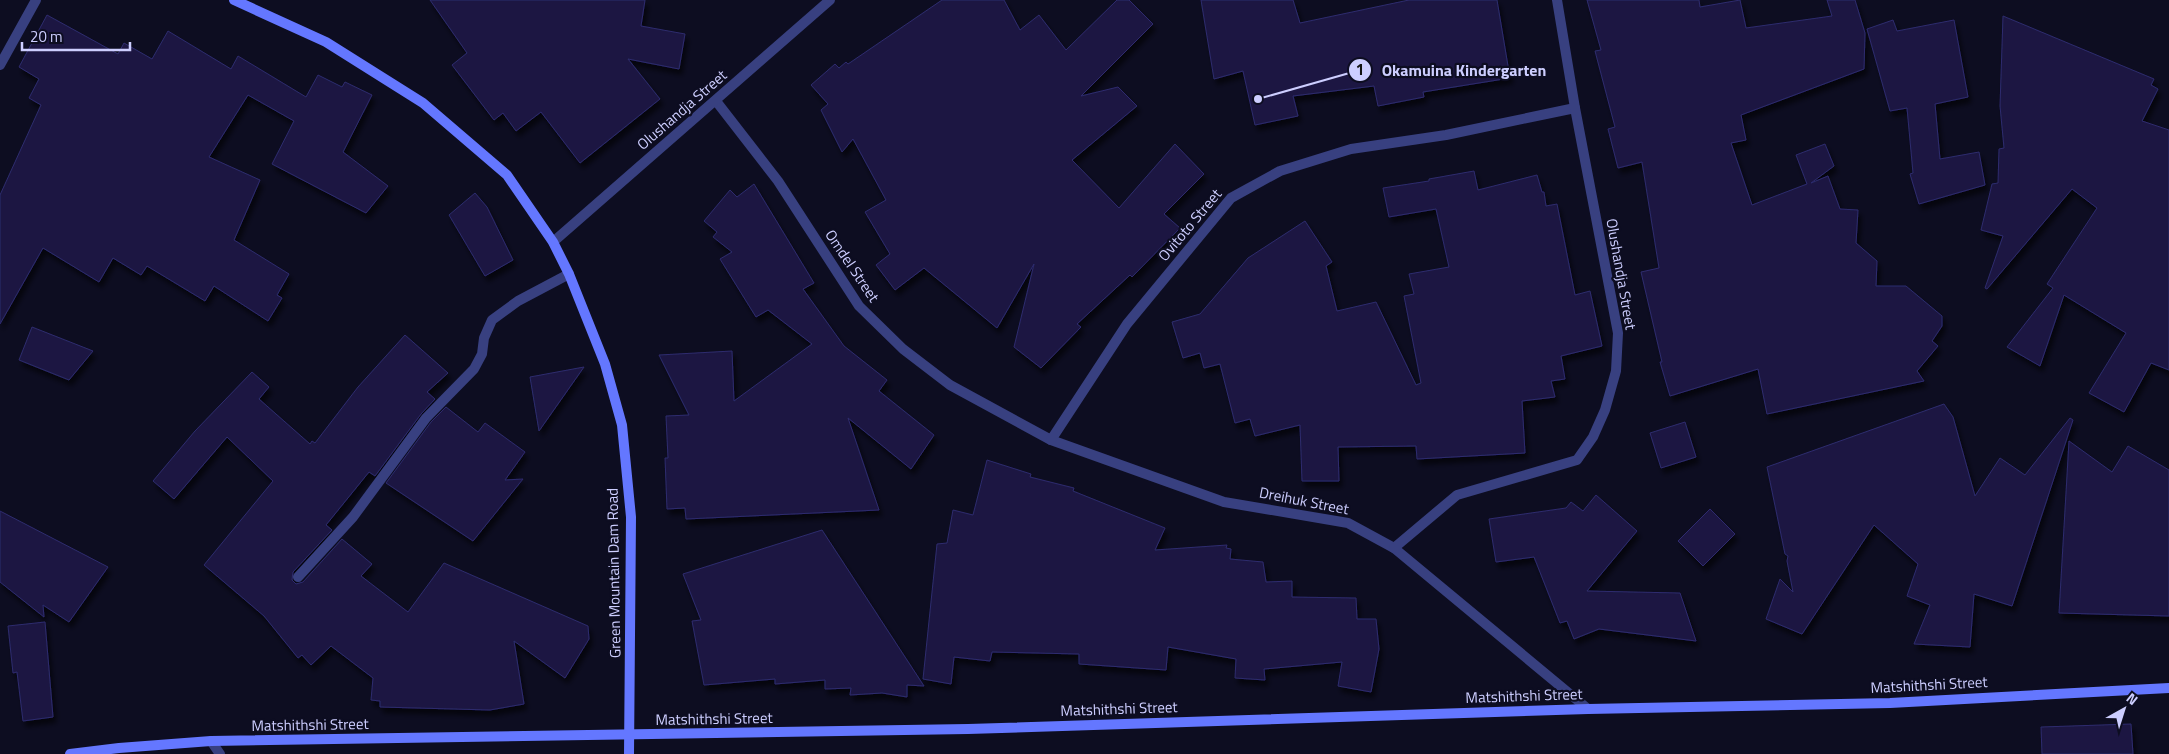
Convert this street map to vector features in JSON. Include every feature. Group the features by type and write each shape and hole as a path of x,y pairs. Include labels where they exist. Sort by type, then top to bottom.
{"main road":[{"name":"Green Mountain Dam Road","path":"234,0 326,42 423,103 506,175 553,242 569,274 605,364 622,425 631,517 629,754"},
{"name":"Matshithshi Street","path":"70,754 211,741 630,736 968,729 1588,709 1890,703 2169,688"}],"street":[{"path":"0,66 36,0"},
{"name":"Olushandja Street","path":"553,242 830,0"},
{"name":"Olushandja Street","path":"1394,548 1456,495 1577,460 1593,437 1605,410 1616,371 1618,333 1575,108 1557,0"},
{"name":"Omdel Street","path":"716,101 778,181 859,306 903,350 950,385 1051,440"},
{"name":"Ovitoto Street","path":"1051,440 1127,324 1231,198 1280,171 1351,148 1446,135 1575,108"},
{"path":"298,577 353,517 426,418 474,369 482,354 484,338 492,320 518,301 569,274"},
{"name":"Dreihuk Street","path":"1051,440 1224,502 1348,523 1394,548 1588,709"},
{"path":"211,741 220,754"}],"building":[{"path":"430,0 645,0 641,26 685,34 679,69 628,59 660,99 580,163 541,112 516,131 503,113 494,120 452,65 467,53"},
{"path":"942,0 1004,0 1020,30 1039,15 1066,50 1117,0 1129,0 1153,24 1081,96 1118,87 1137,106 1072,160 1119,208 1175,144 1204,174 1164,214 1180,228 1132,277 1130,275 1077,324 1081,327 1041,368 1014,347 1034,264 997,328 924,268 895,290 876,265 890,254 865,212 886,200 853,139 842,152 821,110 828,104 811,85 835,64 839,68 846,62 848,64"},
{"path":"1201,0 1293,0 1300,23 1409,0 1497,0 1510,78 1423,92 1424,97 1378,106 1374,86 1293,96 1298,116 1255,125 1243,71 1214,79"},
{"path":"1587,0 1699,0 1700,7 1740,0 1746,28 1832,16 1827,0 1855,0 1865,33 1864,69 1741,115 1746,140 1731,143 1752,205 1807,184 1796,155 1825,144 1834,166 1811,183 1828,176 1840,209 1858,210 1856,243 1877,261 1876,286 1906,286 1942,316 1942,326 1932,341 1938,346 1917,371 1924,381 1767,414 1758,369 1670,396 1660,362 1662,362 1641,272 1659,268 1642,162 1618,168 1608,129 1615,127 1595,51 1601,50"},
{"path":"47,15 118,54 124,43 152,59 168,31 231,69 238,56 306,97 318,75 342,87 345,82 372,95 343,152 388,186 366,213 272,164 294,121 248,95 209,157 260,180 234,240 289,274 277,295 282,298 268,321 214,286 205,301 147,266 141,275 113,258 99,282 43,248 0,324 0,195 41,105 29,98 39,79 19,67"},
{"path":"2003,16 2154,79 2151,85 2158,89 2142,121 2169,130 2169,370 2151,363 2124,412 2089,393 2126,333 2064,295 2040,366 2007,347 2053,288 2047,284 2097,208 2072,189 1987,289 1985,288 2003,236 1981,230 1992,184 1998,183 1999,149 2004,148 2000,106"},
{"path":"1893,20 1897,31 1954,20 1968,97 1935,104 1940,159 1979,152 1985,185 1919,204 1910,174 1913,173 1907,108 1890,111 1867,29"},
{"path":"1474,171 1478,190 1537,175 1542,192 1544,192 1546,206 1557,204 1575,295 1590,291 1602,346 1561,356 1565,379 1551,381 1555,397 1522,401 1525,453 1417,459 1416,446 1338,447 1339,481 1302,481 1300,425 1255,436 1250,419 1235,423 1220,364 1204,368 1200,353 1183,358 1172,322 1200,314 1248,258 1305,221 1332,262 1326,266 1337,311 1376,302 1416,385 1421,383 1404,296 1414,294 1409,274 1449,267 1436,209 1389,217 1383,188 1429,181 1429,179"},
{"path":"754,184 814,283 803,289 844,346 887,380 879,391 934,435 911,469 848,418 879,510 686,519 685,508 667,509 665,458 668,458 666,416 689,415 659,355 732,351 734,401 812,344 768,310 756,317 720,259 732,252 713,237 717,232 704,221 730,190 737,197"},
{"path":"475,193 487,207 513,260 485,276 449,215"},
{"path":"32,327 93,351 69,380 19,360"},
{"path":"405,335 448,373 427,392 435,399 421,414 375,476 369,472 326,525 332,530 293,572 292,580 296,584 303,582 342,539 372,564 361,576 408,612 444,563 588,626 589,639 565,678 514,641 524,704 490,710 380,707 380,701 371,700 373,678 331,646 311,665 302,655 298,658 264,616 204,565 273,481 227,437 174,499 153,481 195,431 252,372 269,387 259,399 310,444 312,441 315,443 358,387"},
{"path":"584,367 539,431 530,377"},
{"path":"1944,404 1953,417 1975,496 2000,458 2025,475 2070,418 2073,420 2012,606 1974,594 1970,647 1914,644 1930,605 1907,596 1918,564 1874,525 1802,634 1766,619 1780,579 1793,592 1787,561 1788,556 1785,554 1767,467"},
{"path":"446,407 478,432 485,423 525,452 505,480 523,479 473,541 386,483 431,422"},
{"path":"1685,422 1696,457 1661,468 1650,433"},
{"path":"2069,441 2112,472 2128,446 2169,470 2169,616 2059,613"},
{"path":"987,460 1031,474 1030,477 1074,488 1073,491 1165,528 1155,550 1227,545 1226,548 1231,549 1230,559 1263,562 1266,582 1292,581 1292,597 1356,598 1357,619 1376,619 1379,649 1371,692 1338,686 1342,662 1264,669 1265,680 1235,678 1236,659 1168,647 1166,670 1079,664 1079,654 992,652 990,661 954,657 951,684 923,679 937,544 947,543 953,510 973,515"},
{"path":"1596,495 1637,531 1587,591 1680,593 1696,641 1599,629 1574,639 1567,621 1560,623 1534,557 1496,562 1489,519 1566,508 1571,502 1583,511"},
{"path":"1710,509 1735,534 1703,566 1678,541"},
{"path":"0,511 108,567 69,622 43,605 44,617 0,582"},
{"path":"822,530 924,686 907,685 907,697 882,693 850,695 851,688 825,689 825,680 775,684 775,679 704,685 692,621 701,620 683,574"},
{"path":"45,622 53,717 23,721 17,672 13,673 8,626"},
{"path":"2131,724 2133,754 2042,754 2041,727"}],"place":[{"name":"Okamuina Kindergarten","path":"1258,99"}]}
